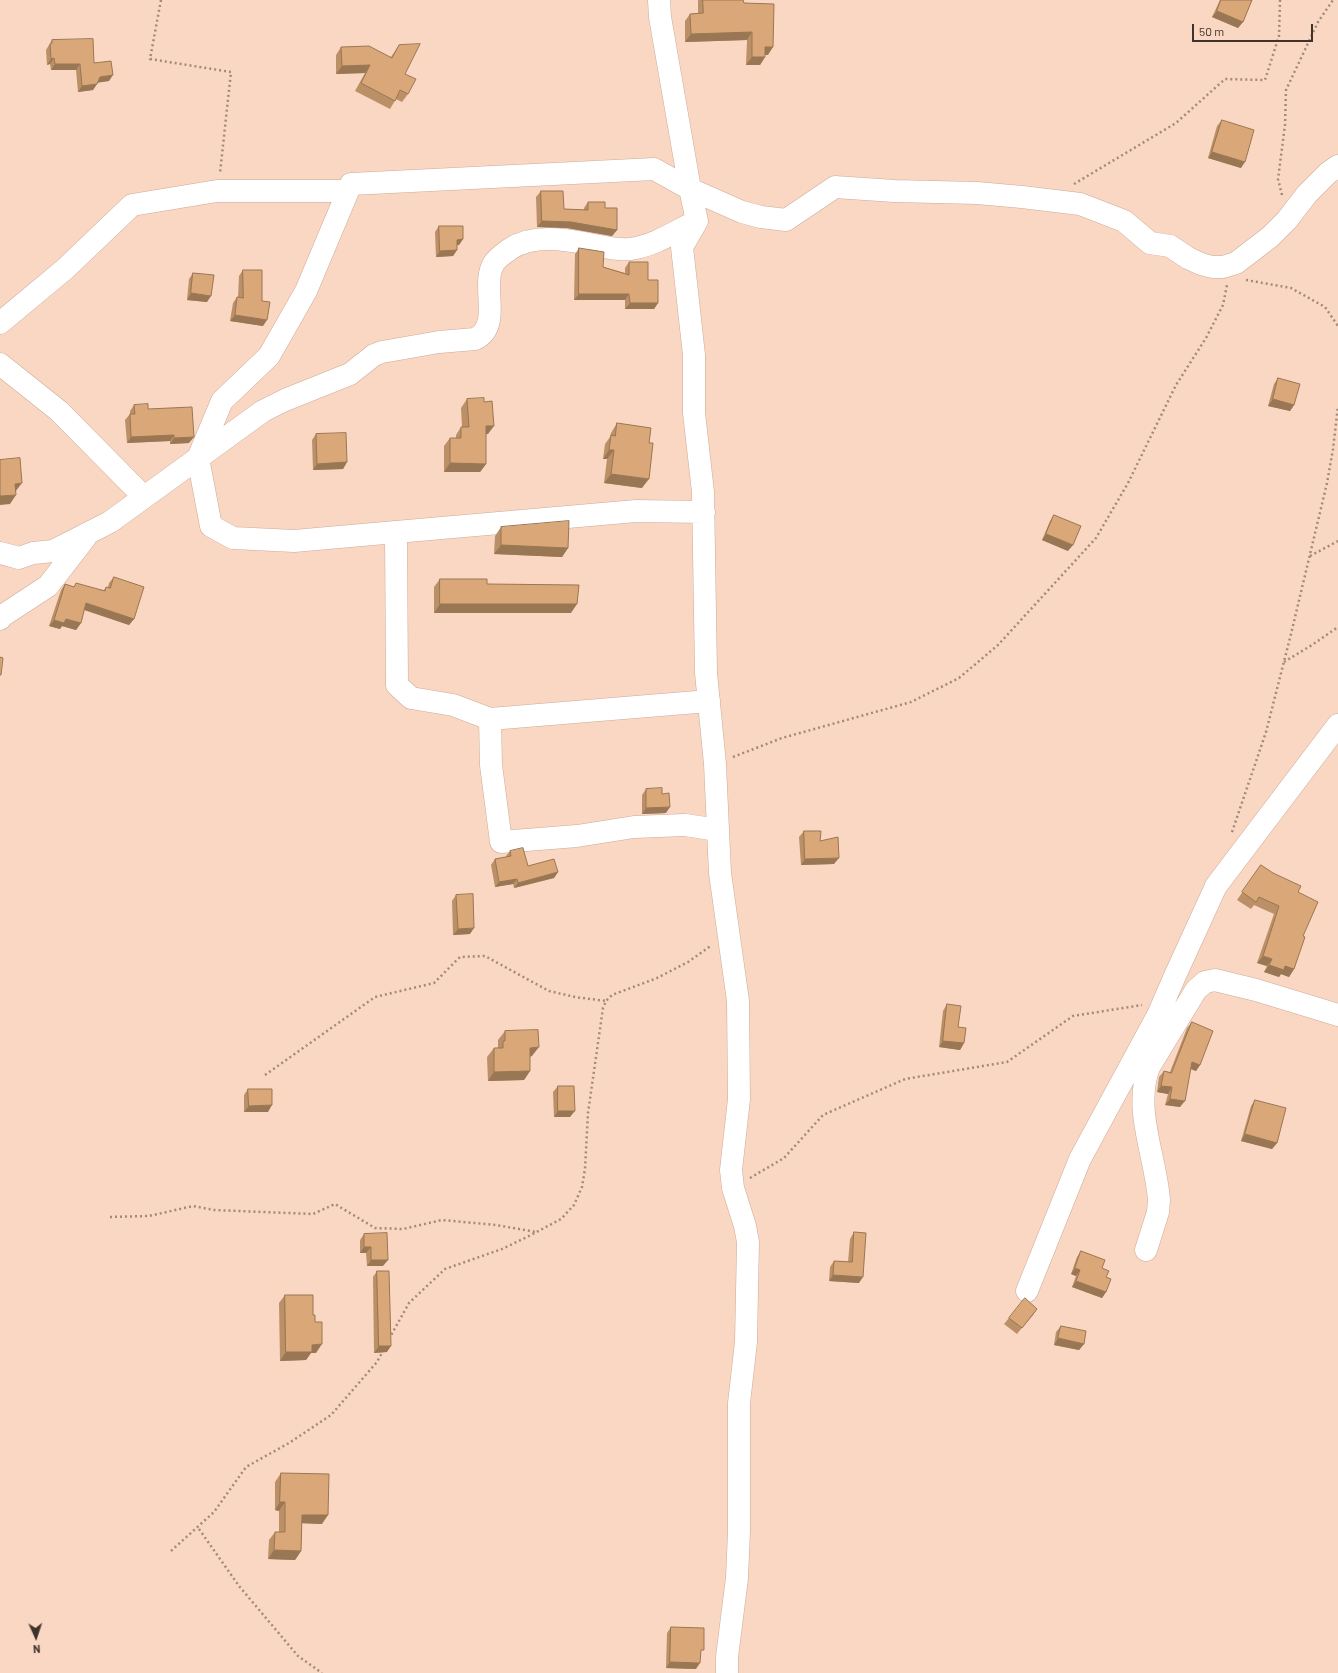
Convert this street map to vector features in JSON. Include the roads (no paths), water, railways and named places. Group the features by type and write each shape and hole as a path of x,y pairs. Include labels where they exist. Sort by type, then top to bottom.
{"street":[{"path":"659,0 660,17 690,189 697,220 682,247 694,355 694,413 703,492 706,673 716,764 720,873 738,1002 739,1100 731,1170 733,1188 748,1242 746,1342 739,1403 739,1531 737,1578 727,1658 727,1673"},
{"path":"704,512 636,511 294,541 233,538 211,526 198,458 222,401 269,356 306,291 351,184 654,169 690,189 742,212 761,217 786,220 835,187 894,191 977,193 1080,204 1124,222 1150,243 1170,246 1188,258 1212,268 1237,273 1236,263 1270,237 1287,220 1307,194 1328,173 1338,166"},
{"path":"0,323 65,269 132,205 218,190 348,192"},
{"path":"0,553 19,558 33,553 53,551 88,534 110,522 263,411 285,400 350,374 374,355 407,346 475,339 480,337 485,332 489,321 489,280 494,262 511,249 529,242 548,238 609,248 629,249 654,243 697,220"},
{"path":"0,364 58,411 144,497"},
{"path":"396,532 398,685 411,698 453,705 490,719 709,701"},
{"path":"0,619 2,616 48,586 88,534"},
{"path":"490,719 491,765 501,842 577,836 634,826 685,826 718,830"},
{"path":"1027,1291 1080,1159 1158,1015 1216,886 1338,725"},
{"path":"1146,1250 1158,1212 1159,1200 1145,1115 1145,1078 1149,1067 1196,990 1205,982 1215,980 1256,990 1338,1015"}]}
